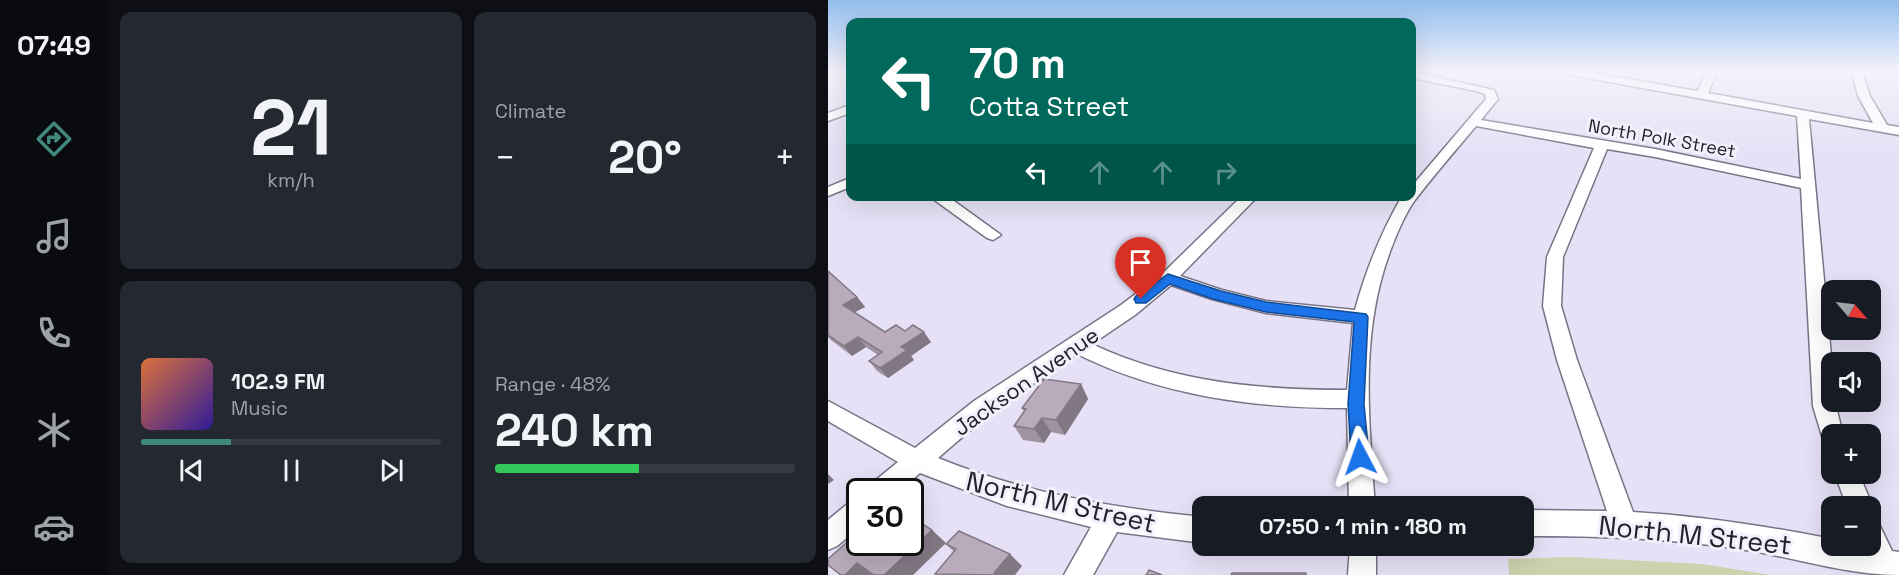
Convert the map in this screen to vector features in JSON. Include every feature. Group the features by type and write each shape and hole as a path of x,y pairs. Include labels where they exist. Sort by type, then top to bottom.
{"street":[{"path":"1416,190 1492,99"},
{"path":"1717,99 1899,131"},
{"path":"1866,99 1882,128"},
{"path":"828,117 846,110"},
{"path":"1803,114 1824,406 1829,424"},
{"name":"North Polk Street","path":"1474,122 1655,153 1809,185"},
{"path":"1602,145 1555,257 1552,306 1567,360 1625,525"},
{"path":"828,192 846,184"},
{"path":"943,201 993,235"},
{"name":"Jackson Avenue","path":"896,478 982,407 1128,310 1168,278 1246,201"},
{"path":"1361,496 1356,399 1361,317 1377,261 1389,233 1408,201"},
{"path":"1168,278 1218,295 1266,307 1361,317"},
{"path":"1077,345 1100,358 1143,374 1206,390 1305,400 1356,399"},
{"name":"North M Street","path":"828,410 881,443 916,461 993,492 1112,518 1192,529"},
{"path":"1078,575 1112,518"},
{"path":"828,537 846,522"},
{"name":"North M Street","path":"1534,523 1625,525 1725,534 1809,547 1891,565"},
{"path":"1881,550 1891,565"},
{"path":"1362,575 1363,556"}],"green space":[{"path":"1570,557 1702,564 1771,575 1509,575 1508,559"}],"building":[{"path":"828,271 857,297 843,305 885,332 896,325 905,331 913,325 924,332 901,347 907,350 880,368 869,361 882,352 858,337 844,346 828,335"},
{"path":"1044,379 1081,384 1056,420 1042,418 1034,429 1014,426 1026,409 1022,408"},
{"path":"924,525 932,530 924,538"},
{"path":"959,531 1010,554 994,573 998,575 935,574 956,549 946,544"},
{"path":"846,543 846,556 904,556 884,575 874,575 857,563 845,575 841,575 828,565 828,559"},
{"path":"1149,570 1162,575 1146,575"},
{"path":"1232,573 1306,573 1306,575 1231,575"}],"route":[{"path":"1141,299 1168,278 1218,295 1266,307 1361,317 1356,404 1360,457"}]}
